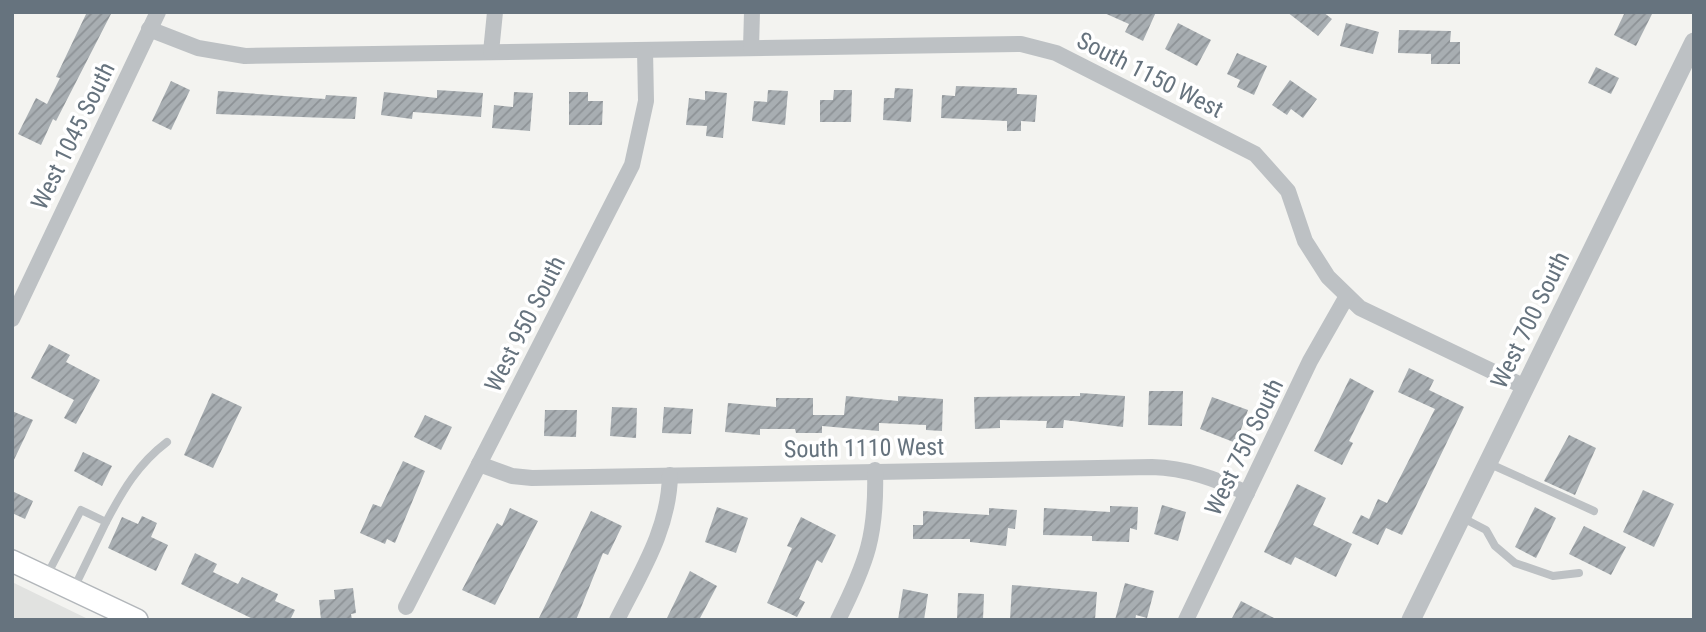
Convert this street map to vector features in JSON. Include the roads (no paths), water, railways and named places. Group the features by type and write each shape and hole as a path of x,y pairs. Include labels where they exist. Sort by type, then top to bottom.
{"main road":[{"path":"12,561 47,575 137,620"}],"street":[{"name":"West 1045 South","path":"12,318 158,12"},
{"path":"491,52 495,12"},
{"path":"751,48 752,12"},
{"name":"South 1150 West","path":"149,29 198,48 245,56 1021,44 1056,53 1255,154 1288,191 1304,241 1328,277 1360,308 1525,387"},
{"name":"West 700 South","path":"1410,620 1694,42"},
{"name":"West 950 South","path":"406,607 632,165 646,101 645,50"},
{"name":"West 750 South","path":"1186,620 1310,361 1347,296"},
{"name":"South 1110 West","path":"479,464 512,476 532,478 875,470 1178,468 1206,475 1247,493"},
{"path":"838,620 862,571 873,537 876,510 875,470"},
{"path":"617,620 662,529 669,503 670,475"}],"lane":[{"path":"74,589 127,482 150,455 167,442"},
{"path":"1488,463 1594,511"},
{"path":"47,575 81,510 106,522"},
{"path":"1461,517 1486,530 1495,546 1515,563 1553,576 1579,573"}]}
